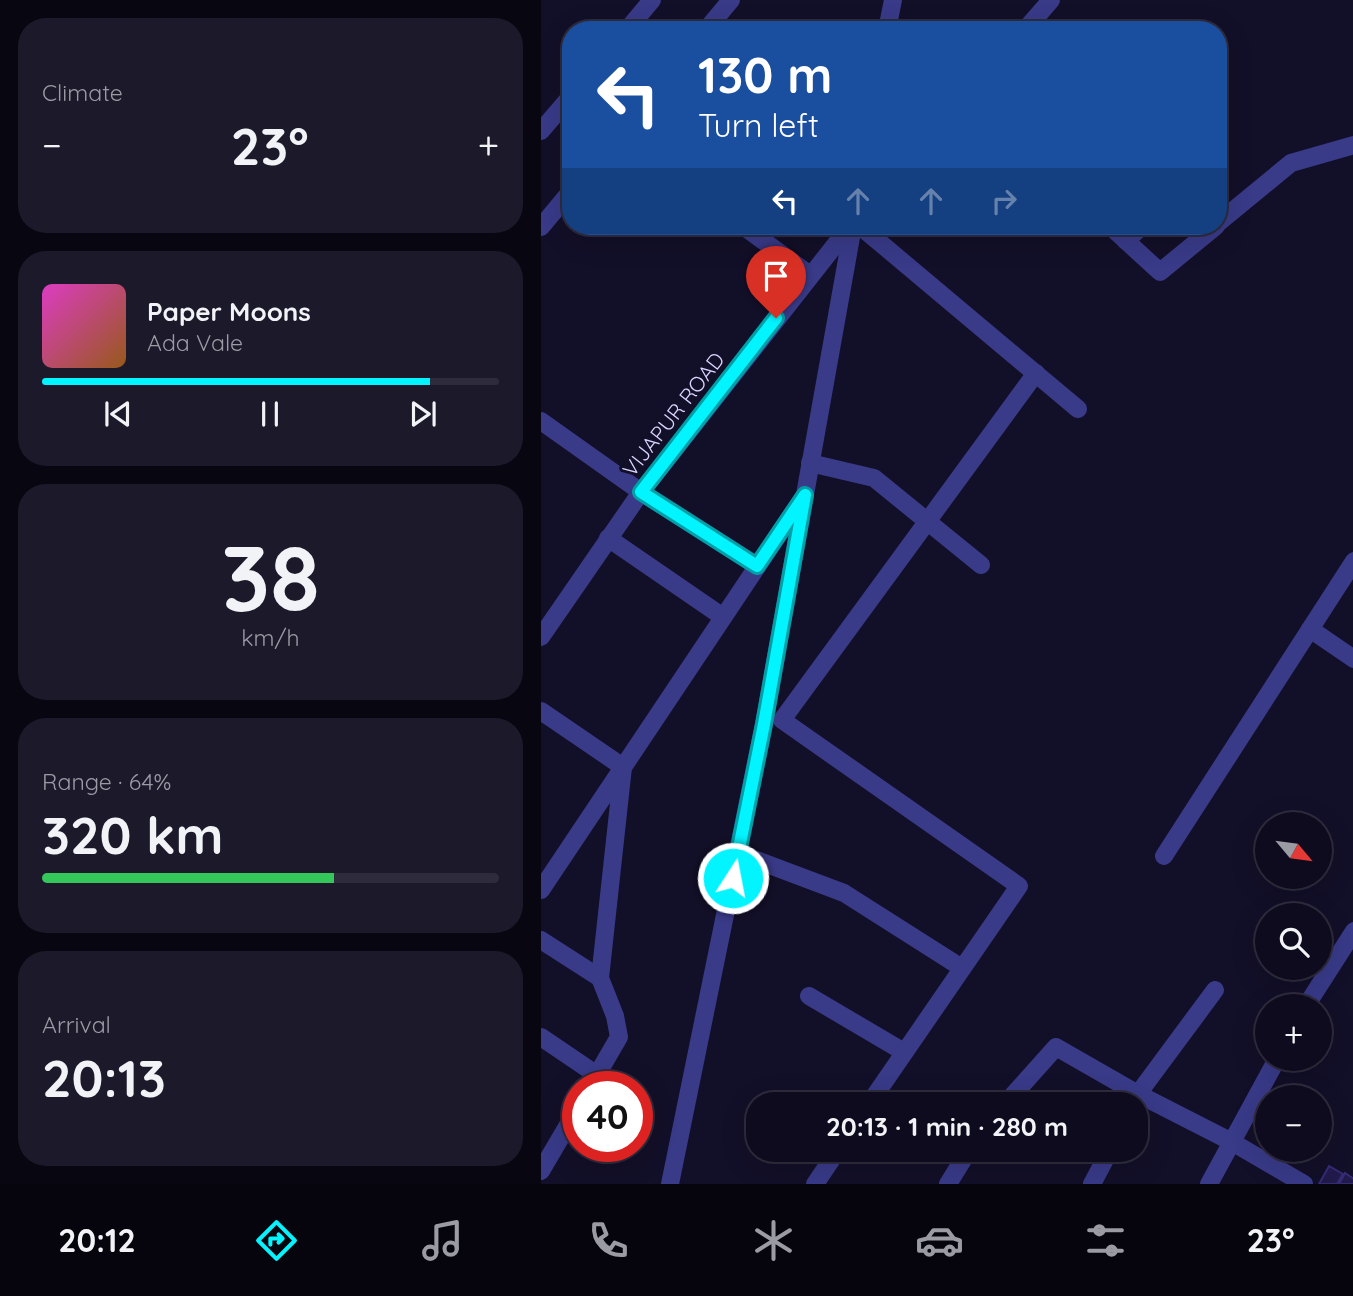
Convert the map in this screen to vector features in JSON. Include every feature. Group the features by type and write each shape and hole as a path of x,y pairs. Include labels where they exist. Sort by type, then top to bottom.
{"street":[{"path":"634,21 652,0"},
{"path":"714,21 732,0"},
{"path":"889,21 893,0"},
{"path":"1033,21 1051,0"},
{"path":"541,131 562,106"},
{"path":"1227,217 1291,163 1353,145"},
{"path":"541,227 562,202"},
{"path":"755,235 810,275"},
{"name":"VIJAPUR ROAD","path":"541,638 641,492 843,235"},
{"path":"670,1184 764,724 849,235"},
{"path":"871,235 1078,409"},
{"path":"1120,235 1160,272 1205,235"},
{"path":"1126,241 1132,235"},
{"path":"877,1092 1019,886 782,720 1036,373"},
{"path":"541,421 641,492 757,566"},
{"path":"811,463 874,478 981,565"},
{"path":"541,890 805,495"},
{"path":"608,538 723,617"},
{"path":"1164,856 1353,561"},
{"path":"1310,629 1353,659"},
{"path":"541,711 623,767"},
{"path":"600,1071 619,1037 615,1016 600,978 623,767"},
{"path":"738,853 844,893 962,968"},
{"path":"1314,994 1353,932"},
{"path":"541,940 600,978"},
{"path":"1140,1092 1215,990"},
{"path":"809,996 904,1052"},
{"path":"541,1037 582,1071"},
{"path":"1016,1092 1055,1047 1124,1092"},
{"path":"1209,1184 1270,1071"},
{"path":"1148,1105 1232,1142 1304,1184"},
{"path":"542,1165 562,1133"},
{"path":"815,1184 830,1162"},
{"path":"948,1184 962,1162"},
{"path":"1092,1184 1104,1162"}],"building":[{"path":"1329,1166 1343,1174 1337,1184 1319,1184"},
{"path":"1345,1173 1354,1179 1354,1184 1339,1184"}],"route":[{"path":"733,878 805,495 757,566 641,492 776,318"}]}
